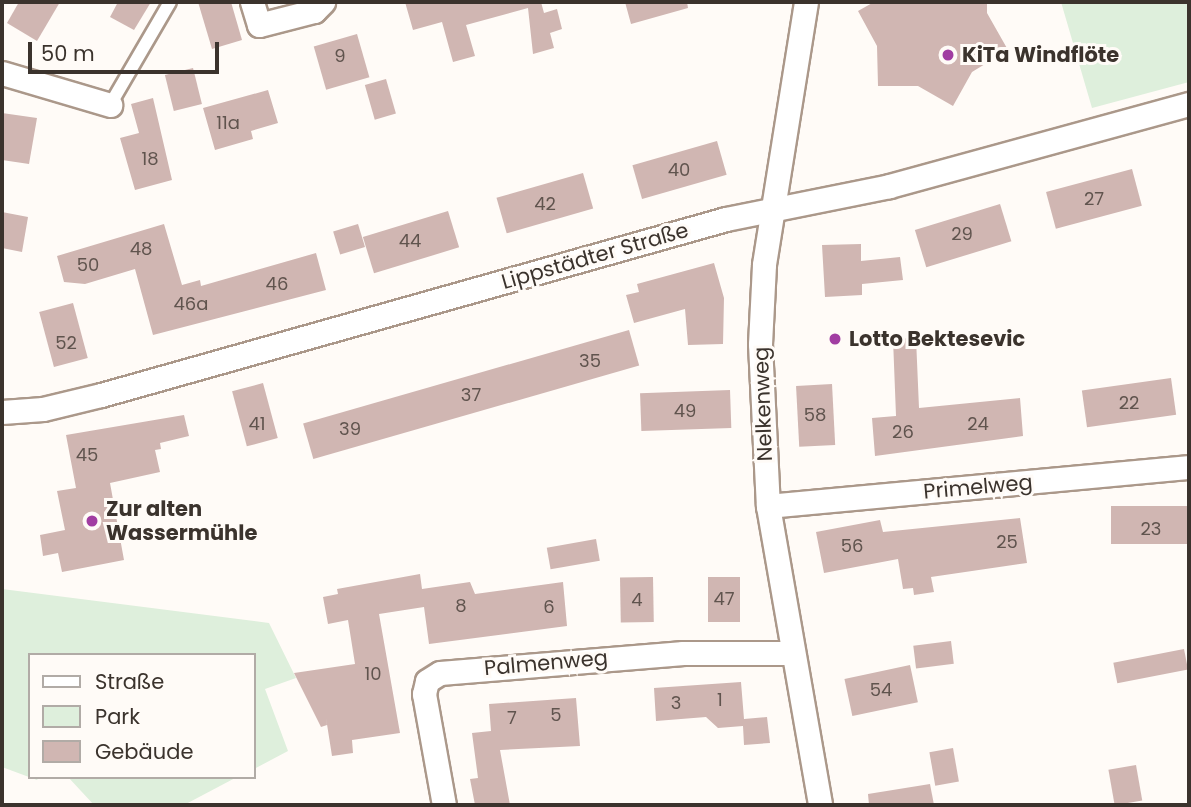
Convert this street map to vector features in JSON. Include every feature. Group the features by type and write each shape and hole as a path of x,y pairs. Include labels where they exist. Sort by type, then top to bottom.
{"street":[{"path":"252,2 259,25 314,11 323,2"},
{"name":"Nelkenweg","path":"806,2 760,322 768,506 820,805"},
{"path":"2,73 110,105"},
{"name":"Lippstädter Straße","path":"2,412 43,409 101,395 726,219 889,186 1189,104"},
{"name":"Primelweg","path":"768,506 1189,467"},
{"name":"Palmenweg","path":"444,805 424,694 427,681 440,673 658,654 793,653"}],"lane":[{"path":"110,105 170,2"}],"green space":[{"path":"1061,2 1189,2 1189,82 1092,108"},
{"path":"2,589 269,623 296,678 265,689 288,751 256,768 256,653 28,653 28,777 2,767"},
{"path":"70,779 233,779 184,805 94,805"}],"building":[{"path":"19,2 60,2 37,41 7,23"},
{"path":"118,2 151,2 134,30 110,17"},
{"path":"198,2 231,2 242,40 212,49"},
{"path":"405,2 541,2 544,13 557,9 562,29 550,33 554,48 533,54 528,8 466,25 475,56 453,62 442,22 413,30"},
{"path":"625,2 687,2 688,8 631,24"},
{"path":"874,2 987,2 987,13 1008,50 972,72 953,106 918,86 878,86 877,46 858,11"},
{"path":"357,34 369,77 326,90 314,46"},
{"path":"193,68 202,104 174,111 165,75"},
{"path":"386,79 396,114 375,120 365,85"},
{"path":"268,90 278,123 251,131 253,139 215,150 203,108"},
{"path":"153,98 172,180 135,190 120,138 139,133 131,104"},
{"path":"2,113 37,118 29,164 2,160"},
{"path":"717,141 727,175 642,199 632,165"},
{"path":"1132,169 1142,206 1056,229 1046,192"},
{"path":"583,173 593,209 507,233 496,198"},
{"path":"1000,204 1011,241 926,267 915,230"},
{"path":"448,211 459,247 374,273 363,237"},
{"path":"2,212 28,217 22,252 2,248"},
{"path":"164,224 182,285 200,280 201,286 316,253 326,290 153,335 135,269 85,284 64,282 57,256"},
{"path":"358,224 365,247 340,255 333,232"},
{"path":"861,244 861,261 900,257 903,280 862,284 862,295 825,297 822,245"},
{"path":"714,263 724,298 723,344 688,345 685,309 634,323 626,295 639,292 637,284"},
{"path":"73,303 88,358 54,367 39,312"},
{"path":"629,330 639,366 313,459 303,423"},
{"path":"916,338 919,408 1020,398 1023,436 875,456 872,418 896,416 893,339"},
{"path":"1171,378 1176,415 1087,427 1082,391"},
{"path":"263,383 278,438 247,446 232,391"},
{"path":"832,384 835,445 799,447 796,386"},
{"path":"730,390 731,428 641,431 640,393"},
{"path":"184,415 189,436 160,443 161,449 155,450 160,472 110,483 124,560 62,572 58,553 43,556 40,535 65,530 57,491 76,488 66,435"},
{"path":"1111,506 1189,506 1189,544 1111,544"},
{"path":"1020,518 1027,563 931,577 934,592 914,595 913,588 903,589 898,559 824,573 816,532 880,520 883,532"},
{"path":"596,539 600,561 551,569 547,548"},
{"path":"420,574 422,589 470,582 475,594 563,582 567,626 429,644 424,607 379,614 400,733 352,740 353,753 332,756 326,718 327,725 321,727 294,673 355,664 348,620 328,624 323,597 338,594 337,589"},
{"path":"653,577 654,622 621,623 620,578"},
{"path":"708,577 740,577 740,622 708,622"},
{"path":"951,641 954,664 916,668 913,646"},
{"path":"1184,649 1188,670 1117,683 1113,663"},
{"path":"910,665 918,702 852,716 844,679"},
{"path":"741,682 744,719 767,717 770,743 744,745 743,726 718,728 706,717 656,721 654,688"},
{"path":"576,698 580,746 500,750 510,805 475,805 470,779 478,778 472,733 491,731 489,704"},
{"path":"953,748 959,781 935,786 929,752"},
{"path":"1136,765 1142,800 1115,805 1108,770"},
{"path":"930,784 934,805 869,805 868,794"}],"place":[{"name":"KiTa Windflöte","path":"948,55"},
{"name":"Lotto Bektesevic","path":"835,339"},
{"name":"Zur alten Wassermühle","path":"92,521"}]}
